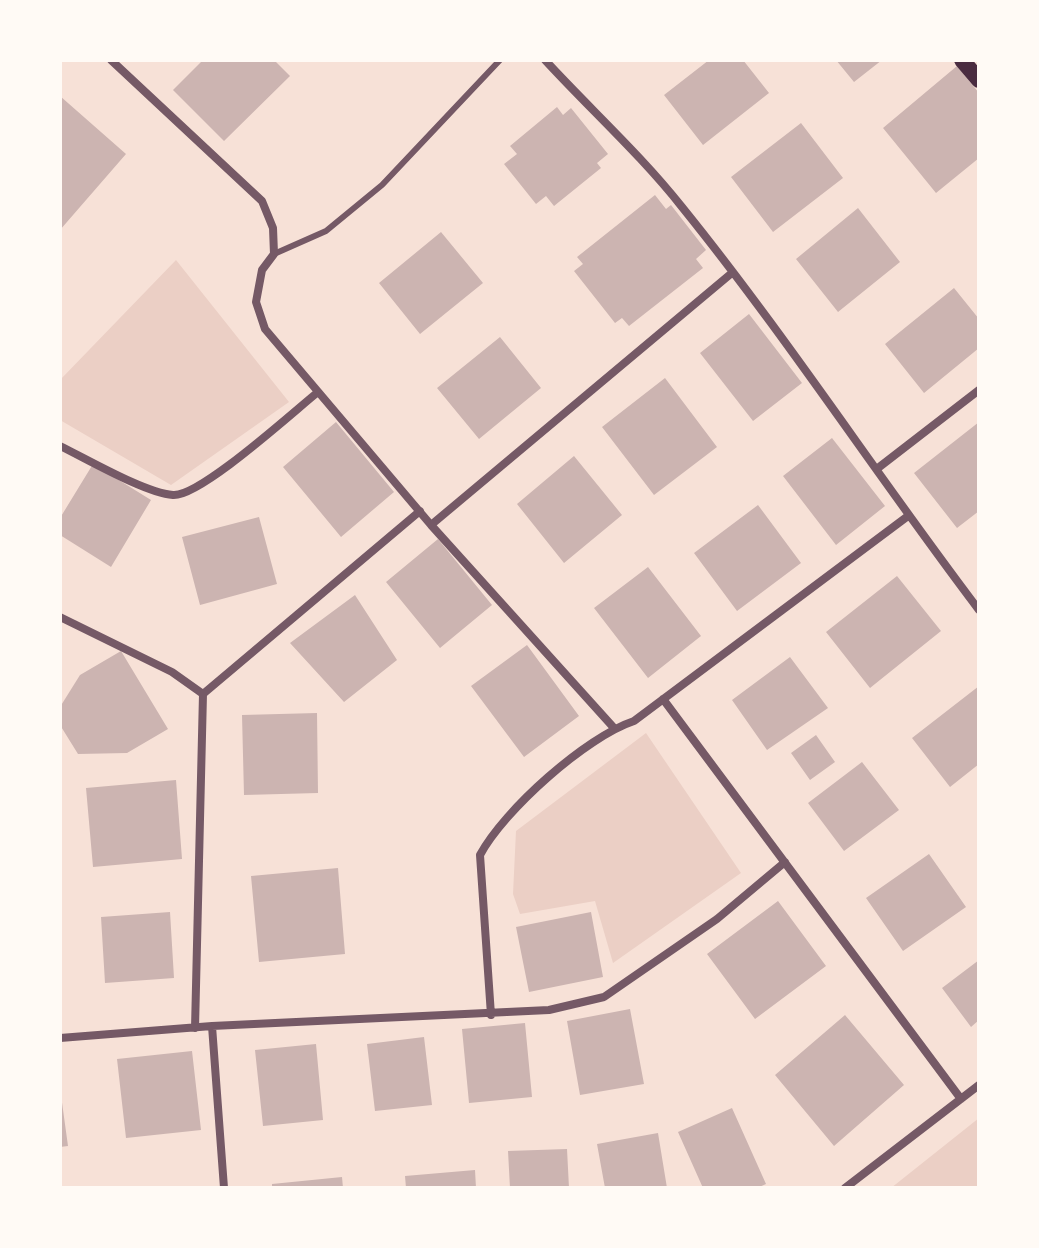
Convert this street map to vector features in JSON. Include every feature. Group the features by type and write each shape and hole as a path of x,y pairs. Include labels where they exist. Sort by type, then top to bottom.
{"main road":[{"path":"962,60 979,80"}],"street":[{"path":"111,60 262,201 273,228 274,254 262,270 256,302 265,329 431,525 614,728"},
{"path":"545,60 680,204 878,468 908,516 979,610"},
{"path":"431,525 733,272"},
{"path":"878,468 979,390"},
{"path":"60,446 131,480 175,496 202,486 318,392"},
{"path":"195,1028 203,694 420,511"},
{"path":"491,1015 480,855 492,831 528,795 614,728 634,721 908,516"},
{"path":"60,617 172,672 203,694"},
{"path":"663,699 961,1099"},
{"path":"60,1038 212,1026 491,1015 549,1010 604,997 717,919 785,862"},
{"path":"212,1026 224,1188"},
{"path":"845,1188 979,1085"}],"lane":[{"path":"274,254 326,231 382,185 500,60"}],"shaded area":[{"path":"176,260 289,402 171,485 60,420 60,380"},
{"path":"646,733 741,873 613,963 595,901 520,914 513,894 516,831"},
{"path":"979,1118 979,1188 891,1188"}],"building":[{"path":"203,60 274,60 290,76 224,141 173,90"},
{"path":"709,60 743,60 769,93 703,145 664,95"},
{"path":"836,60 882,60 854,82"},
{"path":"957,66 979,93 979,158 936,193 883,128"},
{"path":"60,96 126,154 60,230"},
{"path":"557,107 563,115 571,108 608,154 597,163 601,168 554,206 546,196 536,204 504,164 517,154 510,146"},
{"path":"801,123 843,178 773,232 731,177"},
{"path":"655,195 666,209 671,205 706,250 696,259 703,268 629,326 622,318 615,323 574,271 583,264 577,257"},
{"path":"858,208 900,262 838,312 796,259"},
{"path":"441,232 483,283 420,334 379,283"},
{"path":"954,288 979,319 979,348 924,393 885,344"},
{"path":"749,314 802,383 753,421 700,353"},
{"path":"500,337 541,388 479,439 437,388"},
{"path":"665,378 717,447 654,495 602,427"},
{"path":"336,422 394,492 341,537 283,467"},
{"path":"979,422 979,511 957,528 914,473"},
{"path":"832,438 885,506 836,545 783,476"},
{"path":"574,456 622,515 564,563 517,504"},
{"path":"93,464 151,500 111,567 60,535 60,518"},
{"path":"758,505 801,563 737,611 694,553"},
{"path":"259,517 277,584 200,605 182,537"},
{"path":"438,539 492,605 440,648 386,582"},
{"path":"648,567 701,636 648,678 594,608"},
{"path":"897,576 941,631 870,688 826,632"},
{"path":"355,595 397,660 344,702 290,643"},
{"path":"527,645 579,716 524,757 471,686"},
{"path":"121,651 168,729 127,753 78,754 60,725 60,707 80,675"},
{"path":"790,657 828,708 767,750 732,700"},
{"path":"979,686 979,764 950,787 912,738"},
{"path":"317,713 318,793 244,795 242,715"},
{"path":"816,735 835,762 810,780 791,753"},
{"path":"862,762 899,810 844,851 808,803"},
{"path":"176,780 182,859 93,867 86,788"},
{"path":"929,854 966,907 903,951 866,898"},
{"path":"338,868 345,954 259,962 251,876"},
{"path":"778,901 826,966 755,1019 707,954"},
{"path":"170,912 174,978 105,983 101,917"},
{"path":"591,912 603,977 529,992 516,927"},
{"path":"979,960 979,1020 971,1027 942,988"},
{"path":"630,1009 644,1084 580,1095 567,1021"},
{"path":"845,1015 904,1085 834,1146 775,1075"},
{"path":"525,1023 532,1097 469,1103 462,1029"},
{"path":"424,1037 432,1105 375,1111 367,1044"},
{"path":"316,1044 323,1120 263,1126 255,1050"},
{"path":"192,1051 201,1130 126,1138 117,1059"},
{"path":"60,1088 68,1146 60,1147"},
{"path":"732,1108 766,1184 757,1188 703,1188 678,1132"},
{"path":"658,1133 667,1188 605,1188 597,1144"},
{"path":"567,1149 569,1188 510,1188 508,1151"},
{"path":"475,1170 476,1188 406,1188 405,1176"},
{"path":"342,1177 343,1188 272,1188 272,1184"}]}
